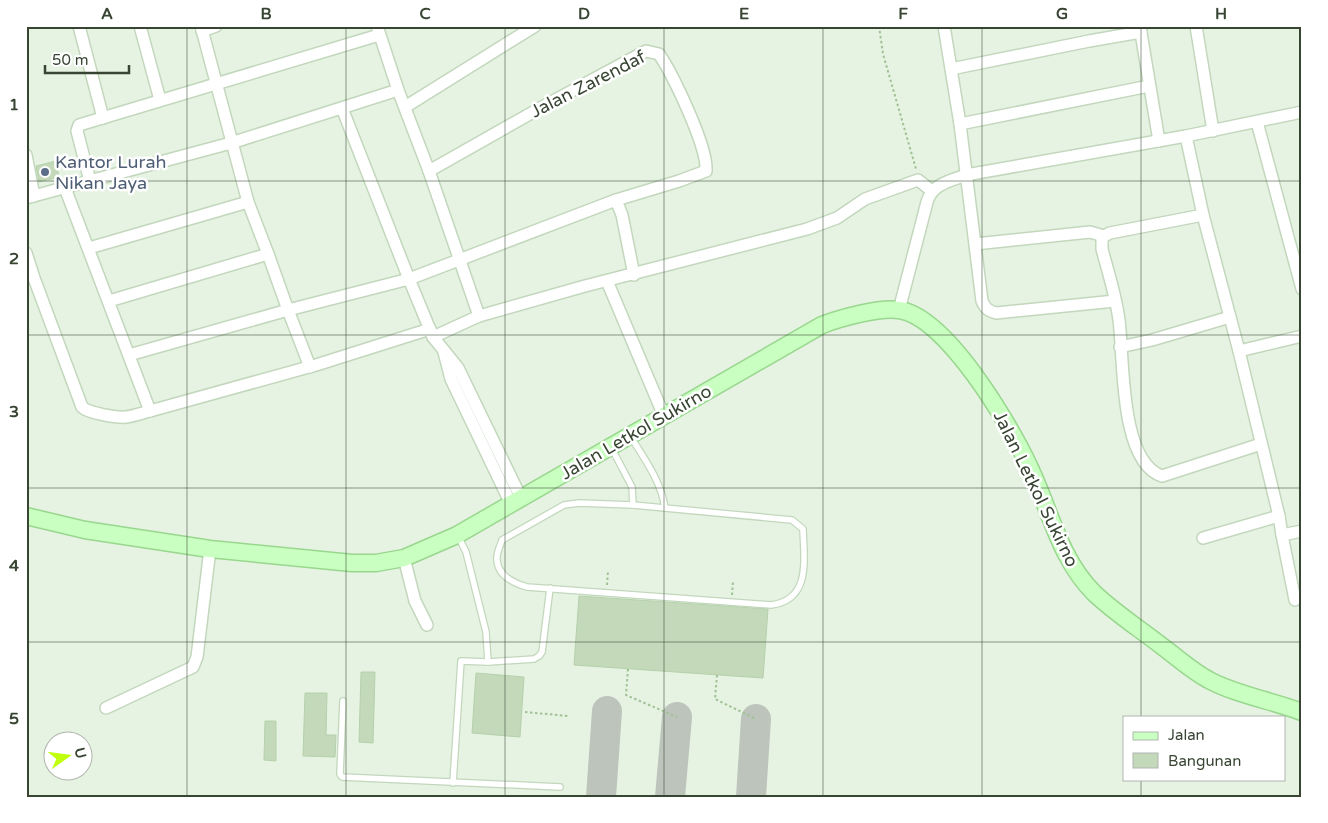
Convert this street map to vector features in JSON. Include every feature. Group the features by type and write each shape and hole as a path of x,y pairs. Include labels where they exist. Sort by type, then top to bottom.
{"main road":[{"name":"Jalan Letkol Sukirno","path":"26,516 85,530 210,549 352,563 376,563 404,558 457,535 822,325 839,318 854,315 899,310 918,318 935,330 957,351 993,401 1030,467 1065,553 1094,593 1208,680 1302,712"}],"street":[{"path":"79,26 103,118"},
{"path":"140,26 160,100"},
{"path":"216,26 201,28 231,143 248,202 310,366"},
{"path":"405,107 534,26"},
{"path":"944,26 960,124 982,302 990,312 996,313 1115,302"},
{"path":"1196,26 1213,130"},
{"path":"951,70 1140,29 1159,141"},
{"path":"90,181 77,131 79,125 216,84 378,31 461,260 479,316"},
{"name":"Jalan Zarendaf","path":"429,171 646,51 659,54 667,66 697,133 707,161 706,171 616,200"},
{"path":"960,124 1149,86"},
{"path":"26,155 30,197 231,143 398,90"},
{"path":"342,108 409,279 432,333 444,350 451,379 516,501"},
{"path":"899,310 927,202 932,191 938,186 966,175 1186,136 1302,112"},
{"path":"1258,122 1302,289"},
{"path":"1186,136 1203,215 1239,351 1279,516 1295,600"},
{"path":"27,257 84,409 123,417 432,333 479,316 807,229 837,218 865,199 918,180 932,191"},
{"path":"65,188 150,411"},
{"path":"129,355 288,310 409,279 616,200 622,215 634,274"},
{"path":"89,248 248,202"},
{"path":"975,244 1090,232 1104,236 1203,215"},
{"path":"1104,236 1102,249 1119,319 1122,373 1132,436 1141,459 1157,475 1167,476 1262,444"},
{"path":"109,301 268,254"},
{"path":"607,281 664,416"},
{"path":"1120,347 1152,340 1230,317"},
{"path":"1239,351 1302,336"},
{"path":"1203,538 1279,516"},
{"path":"1282,535 1302,531"},
{"path":"106,708 193,667 197,657 210,549"},
{"path":"404,558 414,601 427,625"}],"lane":[{"path":"630,435 659,484 665,508"},
{"path":"611,446 632,487 633,505"},
{"path":"578,503 633,505 792,520 803,529 804,562 802,578 792,597 782,604 771,605 528,587 515,584 502,574 497,559 502,540 564,505 578,503"},
{"path":"457,535 466,552 486,632 488,662"},
{"path":"453,783 461,661 488,662 539,656 542,652 550,588"},
{"path":"343,701 340,774 342,777 560,787"}],"path":[{"path":"879,26 883,54 918,180"},
{"path":"606,593 608,571"},
{"path":"732,602 733,581"},
{"path":"628,669 626,695 677,716"},
{"path":"717,675 715,699 756,719"},
{"path":"525,712 568,716"}],"building":[{"name":"Kantor Lurah Nikan Jaya","path":"56,161 59,177 39,182 36,166"},
{"path":"579,596 768,609 763,678 574,665"},
{"path":"361,672 375,672 373,743 359,742"},
{"path":"476,673 524,677 520,737 472,733"},
{"path":"305,693 327,693 326,735 336,735 335,757 303,756"},
{"path":"265,721 276,721 276,761 264,760"}],"taxiway":[{"path":"601,797 607,711"},
{"path":"670,797 677,717"},
{"path":"751,797 756,719"}],"place":[{"name":"Kantor Lurah Nikan Jaya","path":"45,172"}]}
